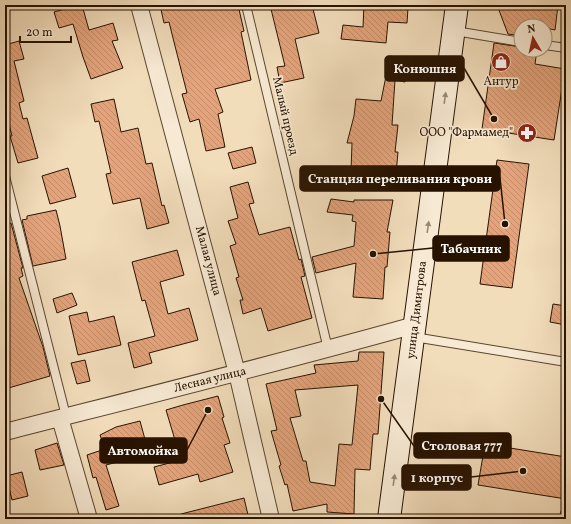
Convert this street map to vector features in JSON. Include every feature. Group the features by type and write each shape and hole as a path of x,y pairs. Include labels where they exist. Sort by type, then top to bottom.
{"street":[{"name":"Малая улица","path":"139,5 237,373 271,519"},
{"name":"улица Димитрова","path":"389,519 458,5"},
{"name":"Лесная улица","path":"5,432 328,349 414,331"},
{"path":"63,417 89,519"}],"lane":[{"name":"Малый проезд","path":"246,5 328,349"},
{"path":"454,31 513,41"},
{"path":"553,46 566,48"},
{"path":"5,176 63,417"},
{"path":"414,331 566,362"}],"building":[{"path":"82,5 89,30 113,23 118,40 112,41 123,68 91,79 73,24 59,28 54,12"},
{"path":"160,5 238,5 244,31 241,32 251,80 215,89 223,112 218,114 225,147 206,151 199,119 190,122 182,94 187,93 169,22 164,23"},
{"path":"270,5 312,5 319,33 295,39 304,78 280,83 277,67 285,66"},
{"path":"364,5 408,8 407,23 388,22 386,43 341,39 343,25 363,27"},
{"path":"497,5 558,5 555,30 553,30 553,18 513,18 513,35 508,34"},
{"path":"19,41 24,59 14,61 24,101 19,103 23,119 27,118 38,158 18,163 10,136 12,136 5,108 5,45"},
{"path":"494,43 513,46 513,58 536,58 535,64 565,69 554,140 482,129"},
{"path":"390,56 409,60 405,82 395,80 392,125 398,125 395,152 398,152 396,174 351,171 352,143 347,143 354,116 356,99 381,101"},
{"path":"114,99 121,132 138,128 146,164 152,163 162,206 164,205 169,223 147,229 140,198 113,204 106,174 111,173 99,121 95,122 91,104"},
{"path":"252,147 256,163 233,169 228,153"},
{"path":"497,160 529,164 512,288 480,284"},
{"path":"68,168 76,197 50,204 42,176"},
{"path":"248,182 254,203 249,204 259,235 290,227 299,260 301,259 305,276 301,277 312,318 268,331 261,308 243,314 240,300 243,300 236,278 239,277 230,246 236,244 228,221 238,218 230,187"},
{"path":"331,199 354,202 354,200 393,200 387,232 390,232 387,267 385,267 383,299 353,297 356,263 316,273 312,257 354,246 356,222 352,221 353,215 327,212"},
{"path":"56,210 66,259 33,266 22,220 27,219 27,216"},
{"path":"11,223 23,268 21,268 23,276 19,278 43,347 50,376 5,389 5,225"},
{"path":"177,250 184,275 160,282 168,314 189,308 198,340 149,353 152,363 134,368 128,343 155,336 145,300 142,301 132,262"},
{"path":"72,293 77,305 57,313 53,299"},
{"path":"553,304 566,306 566,325 550,322"},
{"path":"87,312 89,322 114,316 121,345 78,355 69,316"},
{"path":"359,352 384,352 378,434 373,434 370,470 355,469 354,514 327,512 327,504 293,511 287,484 285,485 279,466 281,465 271,431 277,430 266,384 316,373 314,365 358,361","holes":["358,385 352,445 339,444 335,486 310,482 306,461 303,461 290,418 301,416 295,390"]},
{"path":"85,360 90,381 77,384 71,363"},
{"path":"218,396 224,417 222,418 230,443 224,445 233,472 200,482 198,474 159,485 154,467 181,460 166,410"},
{"path":"140,421 149,454 106,465 119,506 106,510 96,477 93,478 87,455 105,449 100,435 116,427"},
{"path":"57,443 64,465 40,470 35,450"},
{"path":"485,444 566,457 566,499 478,485"},
{"path":"22,472 28,496 12,500 6,476"},
{"path":"244,498 248,515 234,519 181,519 181,514"}],"place":[{"name":"Антур","path":"501,62"},
{"name":"Конюшня","path":"494,119"},
{"name":"ООО \"Фармамед\"","path":"527,133"},
{"name":"Станция переливания крови","path":"505,224"},
{"name":"Табачник","path":"373,254"},
{"name":"Столовая 777","path":"381,399"},
{"name":"Автомойка","path":"208,410"},
{"name":"1 корпус","path":"523,471"}]}
